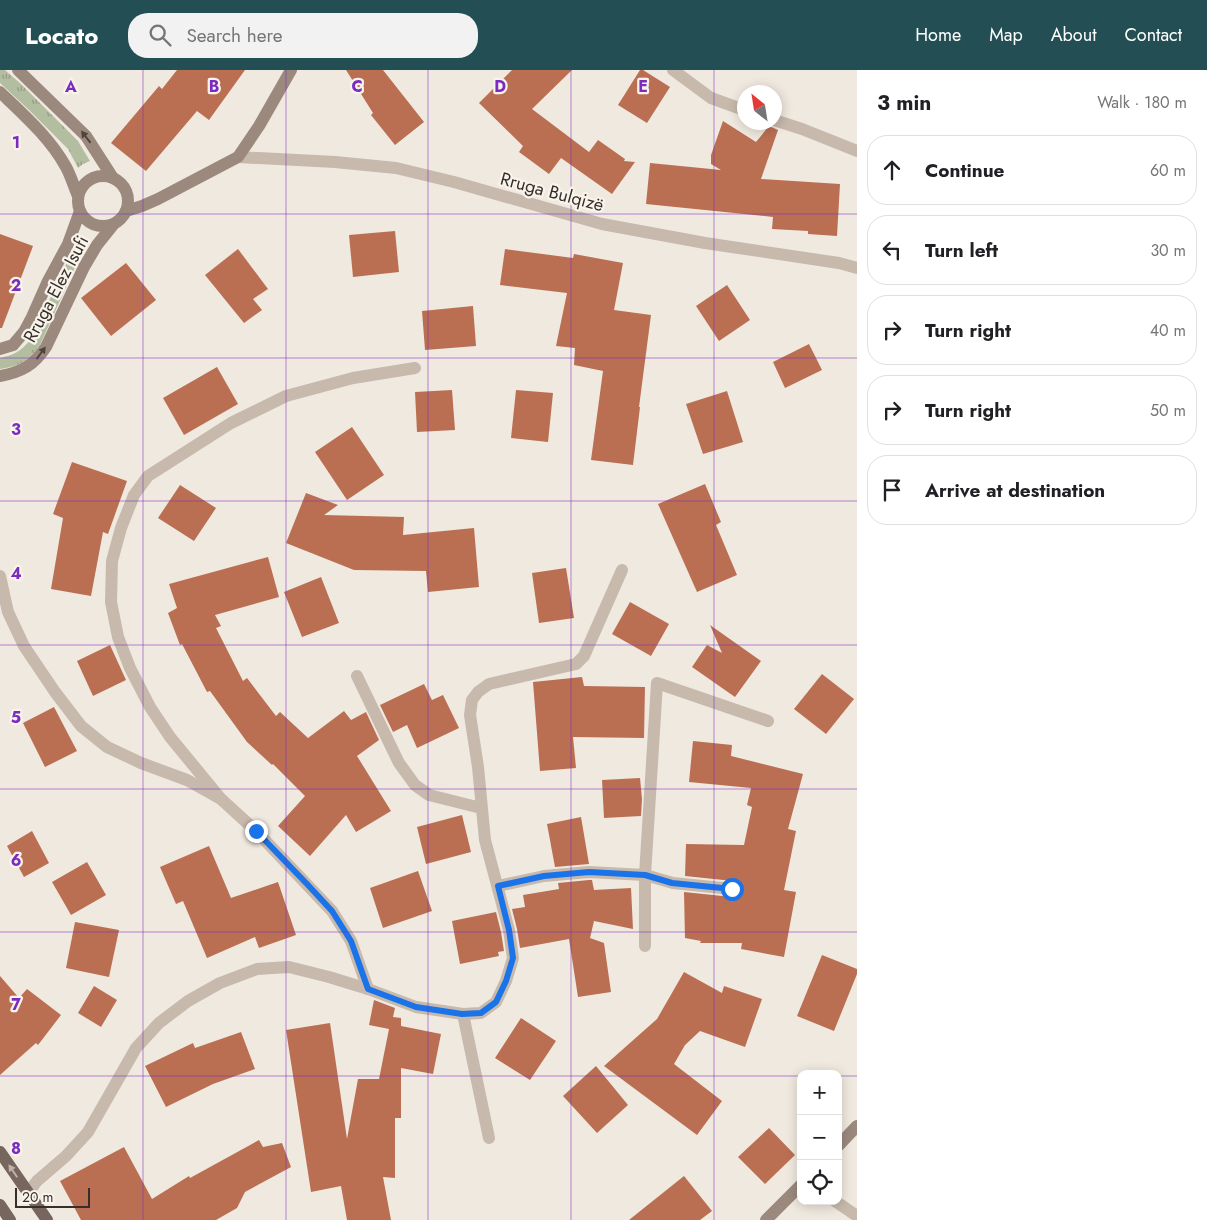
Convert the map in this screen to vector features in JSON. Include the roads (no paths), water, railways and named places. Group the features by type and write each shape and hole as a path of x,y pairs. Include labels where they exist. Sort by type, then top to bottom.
{"main road":[{"path":"0,1152 46,1220"},
{"path":"0,1205 10,1220"}],"street":[{"path":"18,70 86,136 113,178"},
{"path":"126,211 158,199 238,157 259,126 291,70"},
{"path":"673,70 711,98 737,107"},
{"path":"0,92 25,116 58,154 67,169 78,196 78,204 84,218 97,226 113,225 126,211 128,203 125,188 120,182 106,176 98,176 85,183 78,196"},
{"path":"782,123 857,151"},
{"name":"Rruga Bulqizë","path":"238,157 335,162 396,168 454,182 602,224 705,243 838,263 857,268"},
{"path":"0,349 13,344 24,332 68,244 80,211"},
{"name":"Rruga Elez Isufi","path":"0,376 26,367 38,359 46,347 90,257 113,225"},
{"path":"368,989 351,941 332,911 256,831 222,799 170,737 150,707 130,668 118,638 111,602 112,561 121,528 134,494 148,476 231,423 286,396 353,378 415,368"},
{"path":"28,1193 37,1181 66,1156 88,1132 136,1048 159,1023 188,1001 220,983 257,969 289,967 368,989 416,1007 462,1014 481,1013 496,1002 506,981 513,958 509,930 485,840 478,766 470,715 472,700 478,692 489,684 576,664 584,656 622,570"},
{"path":"0,576 8,612 24,646 81,726 107,747 141,763 187,780 222,799"},
{"path":"357,676 399,762 415,785 429,795 481,808"},
{"path":"645,946 645,875 657,683 768,721"},
{"path":"498,886 544,876 589,872 645,875 672,883 732,889"},
{"path":"462,1014 489,1138"},
{"path":"842,1142 857,1126"},
{"path":"766,1220 797,1189"},
{"path":"841,1205 857,1216"}]}
